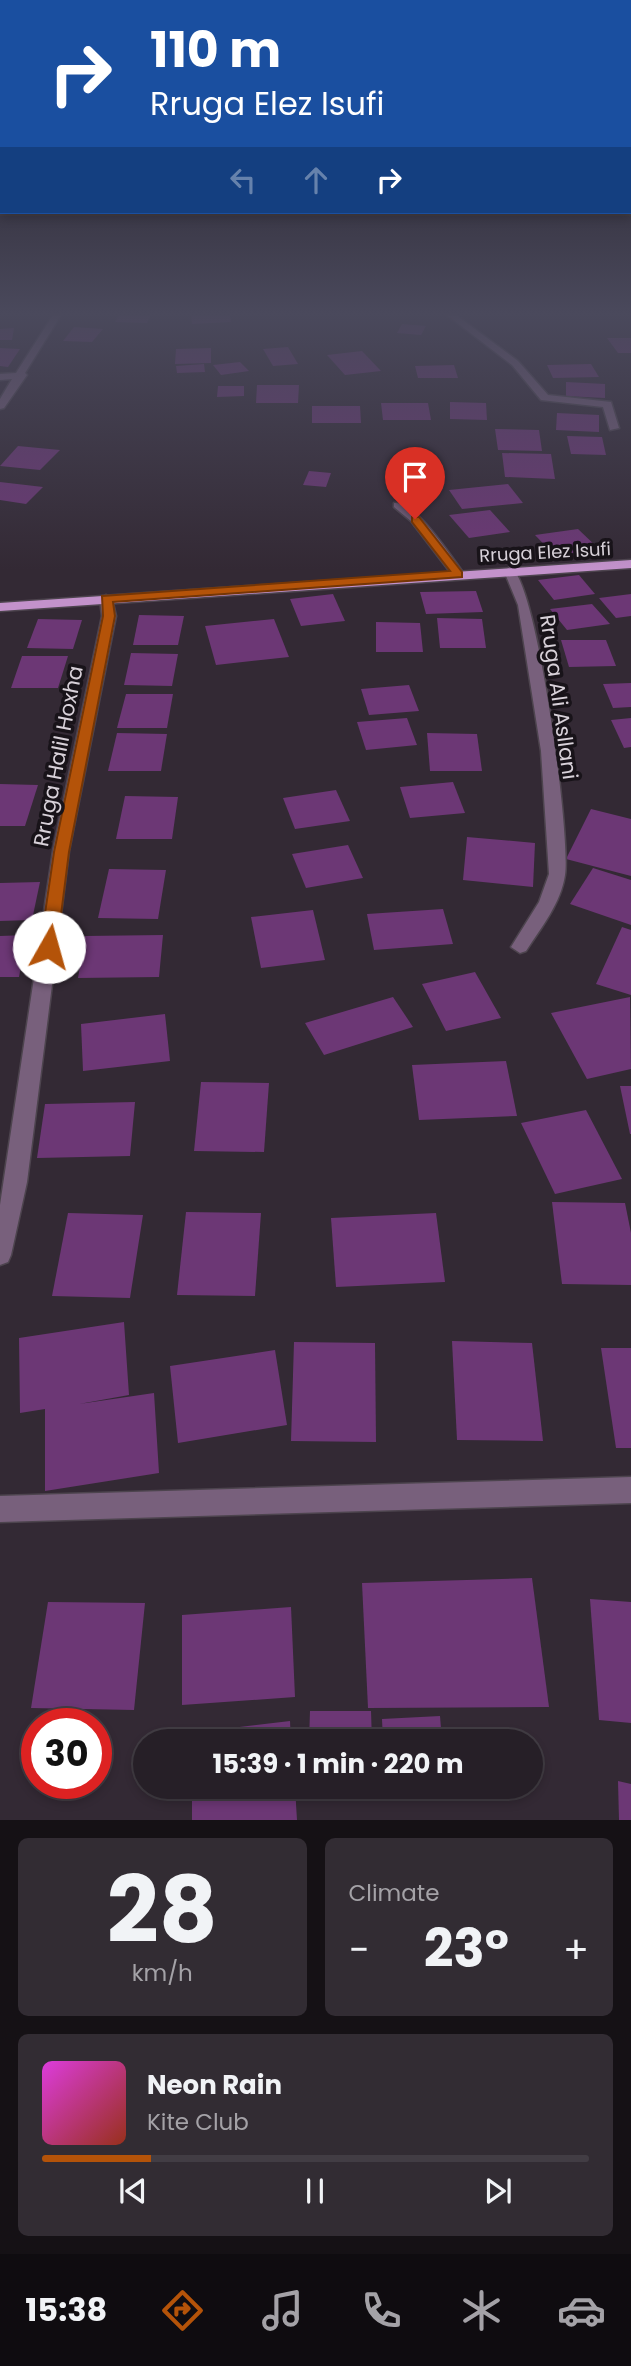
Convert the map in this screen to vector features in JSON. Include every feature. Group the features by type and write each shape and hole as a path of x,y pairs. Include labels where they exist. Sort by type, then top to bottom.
{"main road":[{"name":"Rruga Elez Isufi","path":"0,607 631,564"}],"street":[{"path":"564,400 607,404 614,428"},
{"path":"398,505 415,519 458,574"},
{"name":"Rruga Ali Asllani","path":"510,571 524,606 549,751 557,874 548,902 520,947"},
{"name":"Rruga Halil Hoxha","path":"0,1255 16,1182 61,852 109,616 106,599"},
{"path":"0,1509 631,1490"}],"building":[{"path":"256,400 298,400 298,403 256,403"},
{"path":"450,402 486,403 487,420 450,419"},
{"path":"381,403 428,403 431,420 383,420"},
{"path":"312,406 360,406 361,423 312,423"},
{"path":"557,413 599,415 599,432 556,430"},
{"path":"495,429 539,430 542,451 498,450"},
{"path":"567,436 602,437 606,455 571,454"},
{"path":"18,446 60,450 40,470 0,466"},
{"path":"502,453 551,454 555,479 505,477"},
{"path":"309,471 331,473 326,487 303,485"},
{"path":"0,482 43,487 26,504 0,500"},
{"path":"508,484 523,503 462,509 449,490"},
{"path":"490,510 510,532 469,538 449,515"},
{"path":"578,529 599,549 555,556 535,535"},
{"path":"579,575 595,594 554,600 538,580"},
{"path":"476,591 483,612 426,614 420,592"},
{"path":"333,594 345,621 301,626 290,599"},
{"path":"631,594 631,616 616,618 599,598"},
{"path":"592,604 610,624 567,630 550,609"},
{"path":"139,615 184,616 178,645 133,645"},
{"path":"437,618 482,619 486,648 440,648"},
{"path":"38,619 82,620 73,649 27,648"},
{"path":"274,619 289,657 216,665 205,626"},
{"path":"376,622 420,623 423,652 376,652"},
{"path":"561,640 606,640 616,666 569,667"},
{"path":"131,653 178,654 172,686 124,685"},
{"path":"22,656 68,656 58,688 11,688"},
{"path":"631,683 631,707 613,708 603,684"},
{"path":"409,685 419,711 369,715 361,689"},
{"path":"126,694 173,694 167,728 117,728"},
{"path":"407,718 417,745 366,750 357,722"},
{"path":"631,718 631,747 624,748 611,720"},
{"path":"117,733 167,734 161,771 108,771"},
{"path":"427,733 477,734 482,771 430,771"},
{"path":"453,782 465,813 410,818 400,787"},
{"path":"0,784 38,785 25,826 0,826"},
{"path":"336,790 350,821 295,829 283,798"},
{"path":"125,796 178,797 172,839 116,839"},
{"path":"591,809 631,819 631,876 566,859"},
{"path":"467,837 535,843 533,887 463,880"},
{"path":"348,845 363,878 306,888 292,854"},
{"path":"593,868 631,880 631,925 570,904"},
{"path":"109,869 166,870 158,919 98,918"},
{"path":"40,882 32,920 0,921 0,883"},
{"path":"443,909 453,944 374,950 367,914"},
{"path":"313,910 325,960 261,968 251,917"},
{"path":"622,927 631,930 631,995 596,984"},
{"path":"27,935 19,977 0,977 0,936"},
{"path":"163,935 159,977 78,978 85,936"},
{"path":"475,972 501,1018 446,1031 422,984"},
{"path":"393,997 413,1027 324,1055 305,1023"},
{"path":"630,997 631,1069 587,1079 551,1013"},
{"path":"165,1014 170,1061 83,1071 81,1024"},
{"path":"506,1061 517,1116 419,1120 412,1065"},
{"path":"201,1082 269,1083 264,1152 194,1151"},
{"path":"620,1086 631,1086 631,1134 630,1134"},
{"path":"135,1102 130,1156 37,1158 45,1104"},
{"path":"586,1110 622,1179 555,1194 521,1123"},
{"path":"552,1202 625,1203 631,1233 631,1285 562,1284"},
{"path":"186,1212 261,1213 255,1296 177,1295"},
{"path":"68,1213 143,1215 130,1298 52,1296"},
{"path":"436,1213 445,1282 336,1287 331,1218"},
{"path":"124,1322 129,1395 79,1404 154,1393 159,1473 45,1491 45,1409 20,1413 19,1338"},
{"path":"452,1341 532,1343 543,1441 457,1440"},
{"path":"294,1342 375,1343 376,1442 291,1441"},
{"path":"601,1348 631,1348 631,1448 616,1448"},
{"path":"275,1350 287,1425 178,1443 170,1366"},
{"path":"532,1578 549,1707 368,1708 362,1583"},
{"path":"590,1599 631,1602 631,1723 599,1720"},
{"path":"48,1602 145,1603 134,1710 31,1708"},
{"path":"291,1607 295,1697 182,1705 182,1615"},
{"path":"310,1711 371,1711 372,1729 309,1729"},
{"path":"440,1716 441,1729 382,1729 382,1719"},
{"path":"290,1721 290,1729 223,1729"},
{"path":"618,1781 631,1784 631,1820 619,1820"},
{"path":"192,1799 296,1799 297,1820 192,1820"}],"route":[{"path":"49,947 61,852 109,616 106,599 458,574 415,519"}]}
